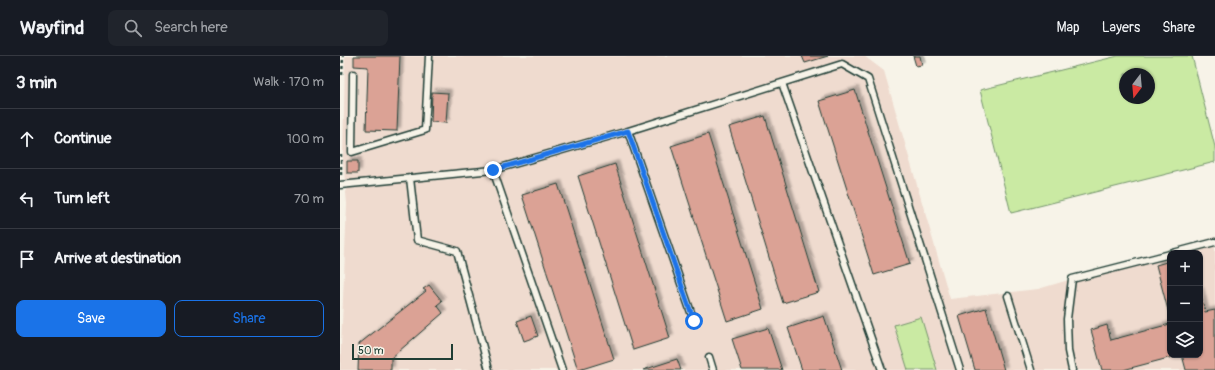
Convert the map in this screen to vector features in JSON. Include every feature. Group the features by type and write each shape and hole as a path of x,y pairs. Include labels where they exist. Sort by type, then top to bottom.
{"lane":[{"path":"353,74 352,152 425,130 429,56"},
{"path":"340,185 493,170 628,131 842,64 868,79 960,370"},
{"path":"782,82 882,370"},
{"path":"628,131 694,321"},
{"path":"493,170 562,370"},
{"path":"410,178 417,240 457,251 489,370"},
{"path":"1183,250 1215,242"},
{"path":"1072,370 1068,351 1067,319 1072,279 1167,254"},
{"path":"1008,296 1031,370"},
{"path":"709,357 712,370"}],"shaded area":[{"path":"345,56 864,56 884,71 950,299 1038,289 1167,251 1167,358 1203,358 1203,250 1171,250 1215,237 1215,370 340,370 347,204 343,160"}],"green space":[{"path":"1118,56 1192,56 1215,147 1215,162 1011,213 980,90"},
{"path":"921,317 937,370 908,370 894,325"}],"building":[{"path":"354,56 400,56 397,131 366,130 368,67 354,66"},
{"path":"802,56 828,56 805,63"},
{"path":"913,56 920,56 922,65 916,66"},
{"path":"855,90 910,264 874,275 819,101"},
{"path":"432,92 448,93 446,123 431,122"},
{"path":"765,116 819,292 783,303 729,127"},
{"path":"708,134 763,309 727,321 671,146"},
{"path":"347,161 358,161 358,173 347,173"},
{"path":"615,164 670,338 633,350 578,176"},
{"path":"558,184 614,359 579,370 522,195"},
{"path":"1167,262 1167,307 1156,265"},
{"path":"429,285 442,301 437,305 443,313 391,358 391,370 358,370 359,344 426,291 423,289"},
{"path":"1203,304 1205,312 1215,310 1215,370 1186,370 1183,358 1203,358"},
{"path":"986,308 1004,370 975,370 959,316"},
{"path":"531,316 538,336 524,341 517,321"},
{"path":"824,316 842,370 802,370 788,328"},
{"path":"1107,325 1111,340 1167,325 1167,358 1169,358 1123,370 1102,370 1091,330"},
{"path":"768,328 782,370 742,370 732,339"},
{"path":"677,359 681,370 643,370"}],"route":[{"path":"493,170 628,131 694,321"}]}
